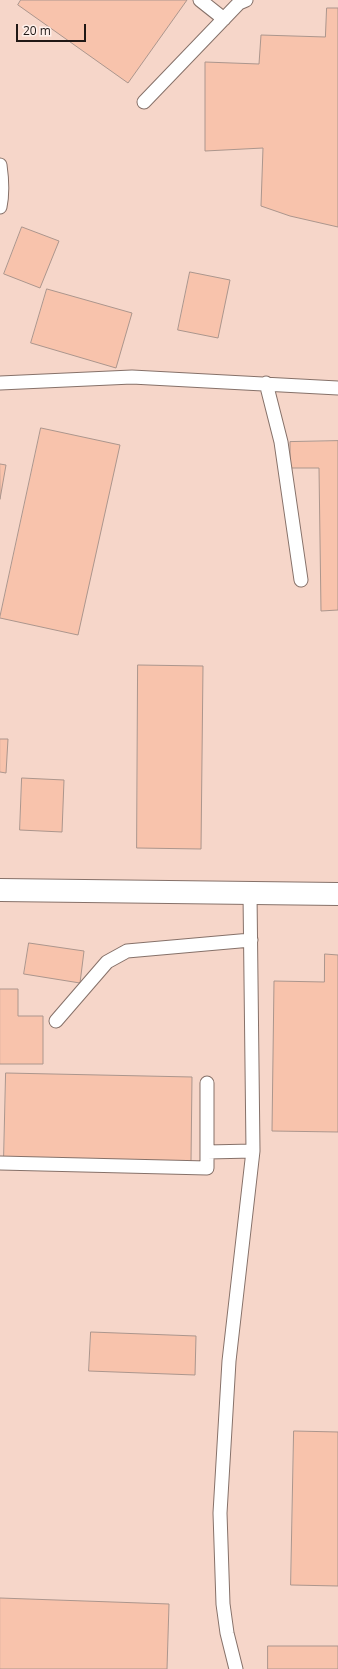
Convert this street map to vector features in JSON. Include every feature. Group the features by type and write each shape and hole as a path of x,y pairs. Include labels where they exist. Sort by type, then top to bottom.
{"street":[{"path":"0,890 338,894"}],"lane":[{"path":"200,0 224,19"},
{"path":"144,102 239,3 246,0"},
{"path":"0,165 2,181 2,197 0,207"},
{"path":"0,383 132,376 338,388"},
{"path":"266,383 281,442 301,580"},
{"path":"236,1669 227,1633 223,1604 220,1513 229,1361 253,1151 250,894"},
{"path":"56,1021 107,962 127,951 251,940"},
{"path":"0,1163 207,1168 207,1083"},
{"path":"207,1152 253,1151"}],"shaded area":[{"path":"0,0 338,0 338,1669 0,1669"}],"building":[{"path":"21,0 187,0 128,83 18,5"},
{"path":"327,8 338,8 338,227 290,216 261,206 263,148 205,151 205,62 259,64 261,35 325,37"},
{"path":"22,227 59,241 40,288 4,274"},
{"path":"190,272 230,280 218,338 178,330"},
{"path":"47,289 132,313 116,368 31,343"},
{"path":"41,428 120,445 78,635 0,618"},
{"path":"338,441 338,610 321,611 319,468 290,468 290,442"},
{"path":"0,464 6,465 0,499"},
{"path":"138,665 203,666 201,849 137,848"},
{"path":"0,739 8,739 6,773 0,772"},
{"path":"22,778 64,780 62,832 20,830"},
{"path":"29,943 84,951 80,983 24,974"},
{"path":"325,954 338,955 338,1132 272,1131 274,981 324,982"},
{"path":"0,989 18,989 18,1016 43,1016 43,1064 0,1064"},
{"path":"6,1073 192,1077 191,1162 4,1157"},
{"path":"91,1332 196,1336 195,1375 89,1371"},
{"path":"294,1431 338,1432 338,1586 291,1585"},
{"path":"0,1598 169,1604 167,1669 0,1669"},
{"path":"268,1646 338,1646 338,1669 268,1669"}]}
